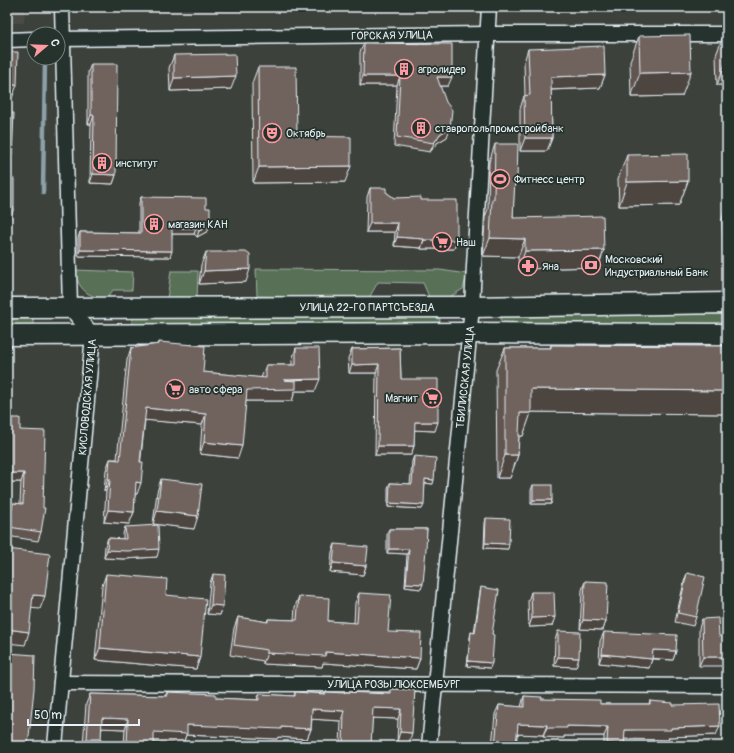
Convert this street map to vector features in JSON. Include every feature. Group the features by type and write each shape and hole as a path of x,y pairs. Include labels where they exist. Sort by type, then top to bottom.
{"main road":[{"name":"УЛИЦА 22-ГО ПАРТСЪЕЗДА","path":"7,308 472,307 727,303"},
{"path":"7,335 469,333 727,334"}],"street":[{"path":"61,26 62,7"},
{"name":"ТБИЛИССКАЯ УЛИЦА","path":"429,746 472,307 489,7"},
{"name":"ГОРСКАЯ УЛИЦА","path":"66,39 488,34 727,34"},
{"path":"7,40 26,39"},
{"path":"61,66 70,308"},
{"name":"КИСЛОВОДСКАЯ УЛИЦА","path":"54,746 93,335 70,308"},
{"name":"УЛИЦА РОЗЫ ЛЮКСЕМБУРГ","path":"61,683 727,686"}],"shaded area":[{"path":"7,7 25,7 24,23 7,23"}],"green space":[{"path":"256,269 440,270 467,274 463,289 446,299 430,299 423,283 378,282 369,298 257,296"},
{"path":"74,270 133,272 132,290 113,290 107,298 94,296 89,294 81,287"},
{"path":"171,271 198,271 197,300 167,299"},
{"path":"510,314 727,314 727,325 504,325 501,322 501,318"},
{"path":"423,315 440,319 439,325 135,325 131,321 136,316"},
{"path":"7,319 33,319 33,329 7,329"}],"building":[{"path":"725,31 727,31 727,61 726,61"},
{"path":"690,35 691,72 640,73 639,36"},
{"path":"364,43 452,44 452,77 437,77 446,102 452,110 450,128 440,134 434,143 397,137 400,76 363,76"},
{"path":"604,46 605,75 551,77 552,138 525,138 524,96 530,95 528,49"},
{"path":"7,52 18,52 17,85 7,85"},
{"path":"235,54 236,76 174,78 174,55"},
{"path":"91,64 117,64 116,175 93,174 94,115 91,115"},
{"path":"258,67 296,67 297,136 351,137 351,166 259,167"},
{"path":"7,113 14,113 12,155 7,155"},
{"path":"495,144 518,144 517,179 515,179 513,218 603,216 604,250 525,251 525,239 490,238 492,199 494,199"},
{"path":"688,154 688,181 627,182 627,155"},
{"path":"7,179 14,179 14,208 7,208"},
{"path":"370,188 386,188 386,192 394,198 421,197 421,200 457,200 457,240 424,240 397,237 398,223 370,223"},
{"path":"141,197 206,198 206,208 210,208 210,226 199,231 196,228 172,228 172,251 80,250 80,232 141,233"},
{"path":"206,252 246,252 250,255 250,269 204,271"},
{"path":"159,342 205,346 203,372 266,378 266,365 296,365 296,348 319,348 320,379 284,380 296,381 296,389 247,390 242,446 204,442 206,414 146,408 140,462 143,462 141,483 136,482 134,512 108,510 110,479 108,479 110,459 120,460 131,348 159,344"},
{"path":"551,345 727,346 727,391 531,389 531,413 520,413 518,455 505,455 505,348 551,348"},
{"path":"400,348 401,379 438,379 438,422 415,422 414,446 378,446 379,364 352,365 352,349"},
{"path":"7,418 20,418 20,430 45,431 43,508 45,508 41,532 9,527 13,503 23,504 24,473 7,473"},
{"path":"414,456 436,458 434,480 425,479 424,505 389,503 390,483 412,484"},
{"path":"161,479 202,484 198,516 157,511"},
{"path":"533,485 552,485 552,500 533,500"},
{"path":"486,518 510,519 509,544 485,543"},
{"path":"158,525 159,549 127,551 107,550 108,538 126,539 125,527"},
{"path":"389,529 427,529 423,584 406,583 409,549 389,549"},
{"path":"335,544 368,547 366,566 333,563"},
{"path":"7,549 50,554 45,596 33,595 29,632 7,629"},
{"path":"687,573 705,577 696,617 678,613"},
{"path":"106,574 167,579 166,595 206,599 200,657 100,648"},
{"path":"213,574 225,575 223,606 211,605"},
{"path":"585,581 608,582 606,621 583,620"},
{"path":"481,587 499,590 492,634 494,635 492,663 468,661 471,632 475,633"},
{"path":"531,592 554,592 555,617 532,618"},
{"path":"359,593 391,595 388,632 421,633 420,658 326,652 325,656 267,653 267,650 234,645 238,617 268,622 268,619 297,620 299,596 329,598 328,621 357,623"},
{"path":"718,618 719,636 727,636 727,657 703,657 702,619"},
{"path":"558,631 580,632 579,658 558,657"},
{"path":"604,632 677,635 676,651 653,650 652,659 602,654"},
{"path":"7,653 35,655 34,689 28,746 7,746"},
{"path":"391,689 415,690 412,733 400,732 401,709 373,708 371,746 343,746 344,711 312,709 311,729 187,725 187,734 154,732 154,746 127,746 128,719 102,718 101,739 87,739 90,694 167,696 167,692 216,694 216,698 259,700 259,694 295,696 295,692 325,694 325,692 345,692 391,694"},
{"path":"524,696 542,697 541,699 600,700 600,704 650,704 650,701 673,703 672,705 719,704 720,726 671,728 671,730 625,730 624,744 607,743 608,727 567,726 567,728 547,728 547,725 518,724 516,746 495,746 499,705 524,707"}],"waterway":[{"path":"43,192 45,66"}],"place":[{"name":"агролидер","path":"404,69"},
{"name":"ставропольпромстройбанк","path":"421,128"},
{"name":"Октябрь","path":"272,133"},
{"name":"институт","path":"102,163"},
{"name":"Фитнесс центр","path":"500,179"},
{"name":"магазин КАН","path":"154,224"},
{"name":"Наш","path":"442,242"},
{"name":"Московский Индустриальный Банк","path":"591,265"},
{"name":"Яна","path":"528,266"},
{"name":"авто сфера","path":"175,389"},
{"name":"Магнит","path":"432,398"}]}
